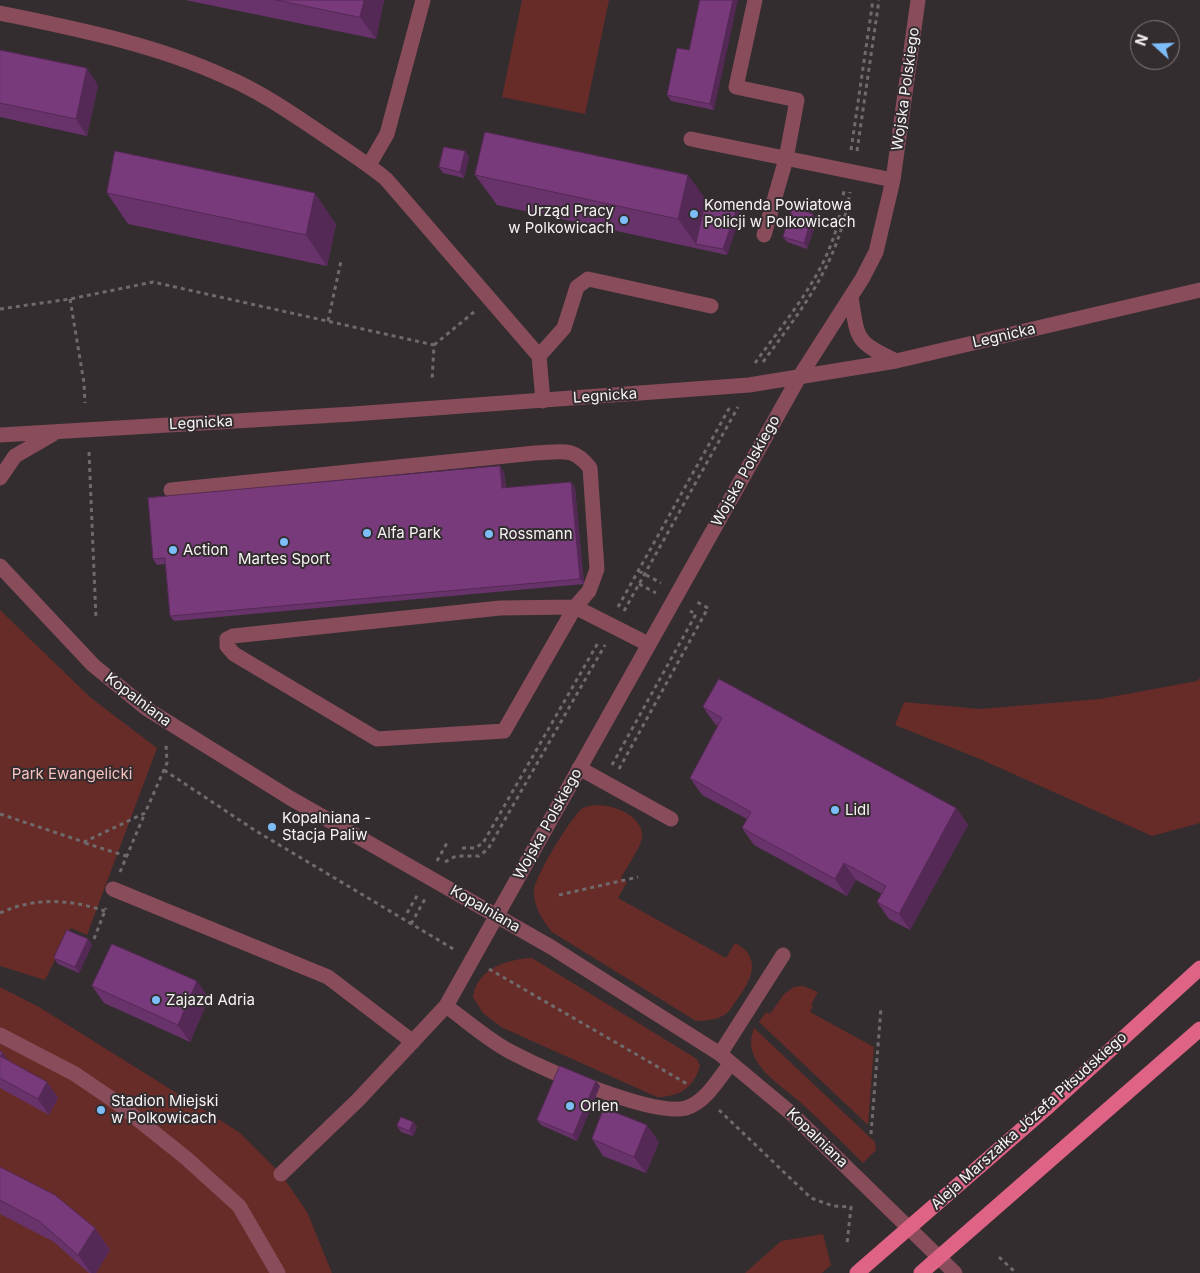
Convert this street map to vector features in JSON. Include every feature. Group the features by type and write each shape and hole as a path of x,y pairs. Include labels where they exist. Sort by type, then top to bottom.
{"main road":[{"name":"Aleja Marszałka Józefa Piłsudskiego","path":"858,1273 1050,1105 1200,968"},
{"path":"921,1273 1200,1029"}],"street":[{"path":"369,165 387,134 423,0"},
{"path":"755,0 736,87 797,100 786,159 764,235"},
{"name":"Wojska Polskiego","path":"281,1174 358,1100 446,1006 798,379 876,252 893,180 918,0"},
{"path":"0,13 95,32 187,61 226,76 262,94 369,165 386,179 539,356 543,401"},
{"path":"690,139 893,180"},
{"path":"539,356 564,328 577,287 588,279 711,306"},
{"name":"Legnicka","path":"0,435 543,401 798,379 896,360 1200,290"},
{"path":"850,296 856,332 866,346 896,360"},
{"path":"0,478 15,456 57,432"},
{"path":"171,490 535,453 572,452 583,459 590,468 597,569 588,591 575,607 504,731 377,739 234,654 227,646 227,640 234,636 500,608 575,607 648,644"},
{"name":"Kopalniana","path":"0,566 93,665 147,709 290,798 435,880 593,973 725,1058 792,1114 956,1273"},
{"path":"579,768 671,819"},
{"path":"113,889 328,977 413,1042"},
{"path":"446,1006 510,1052 610,1094 667,1109 688,1108 704,1097 783,955"},
{"path":"0,1036 75,1074 116,1102 186,1158 238,1206 278,1273"}],"path":[{"path":"411,924 435,880 450,858 462,856 474,858 488,849 612,625 639,571 745,385 813,291 833,258 846,217 850,172 873,0"},
{"path":"462,848 475,848 483,843 612,625 645,574 745,385 753,365 801,296 826,255 834,236 850,172 880,0"},
{"path":"328,321 341,261"},
{"path":"0,309 70,299 153,282 434,345"},
{"path":"70,299 84,383 85,403"},
{"path":"432,381 434,345 490,299"},
{"path":"89,452 96,619"},
{"path":"611,785 708,608 639,571"},
{"path":"84,842 145,813 168,763"},
{"path":"164,770 256,830 411,924 688,1084 811,1198 833,1206 851,1207 847,1244"},
{"path":"0,814 126,856"},
{"path":"559,895 638,877"},
{"path":"0,913 31,902 56,900 85,904 105,911"},
{"path":"871,1134 881,1008"},
{"path":"999,1258 1016,1273"}],"green space":[{"path":"522,0 609,0 585,114 502,97"},
{"name":"Park Ewangelicki","path":"0,610 91,698 157,748 87,935 71,928 45,980 0,966"},
{"path":"1200,678 1200,823 1152,836 980,759 895,725 904,702 980,709 1100,699 1197,681"},
{"path":"598,805 612,807 626,813 633,817 641,829 642,836 637,851 621,878 627,882 618,898 726,958 735,943 749,955 752,962 750,976 743,991 726,1014 711,1020 696,1021 552,932 542,918 535,903 534,891 540,874 563,834 578,813 585,807"},
{"path":"532,958 697,1059 700,1066 694,1080 679,1093 657,1097 501,1027 483,1013 473,997 476,987 487,972 495,967 513,960"},
{"path":"803,986 818,992 811,1005 813,1006 810,1012 874,1047 868,1125 759,1022 766,1012 770,1014 784,994 794,987"},
{"name":"Stadion Miejski w Polkowicach","path":"0,987 39,1007 239,1132 281,1174 307,1212 332,1273 0,1273"},
{"path":"754,1028 875,1142 876,1150 863,1163 759,1065 751,1047"},
{"path":"823,1234 831,1265 822,1273 745,1273 781,1241"}],"building":[{"path":"276,0 364,0 360,17"},
{"path":"700,0 733,0 710,104 667,95 677,48 689,50"},
{"path":"0,50 87,68 76,119 0,103"},
{"path":"485,132 688,175 678,219 475,175"},
{"path":"444,147 465,151 460,172 439,167"},
{"path":"115,151 315,193 306,235 107,193"},
{"path":"706,200 737,208 723,249 696,244"},
{"path":"793,207 813,214 804,243 783,237"},
{"name":"Alfa Park","path":"500,466 502,488 571,482 580,579 170,616 165,558 153,559 148,498"},
{"name":"Lidl","path":"719,679 956,808 899,914 877,902 886,886 844,863 835,879 742,828 751,812 690,778 722,718 703,707"},
{"path":"67,930 88,939 75,967 54,958"},
{"name":"Zajazd Adria","path":"112,944 197,981 178,1025 92,986"},
{"path":"0,1056 47,1082 38,1099 0,1078"},
{"name":"Orlen","path":"560,1066 596,1081 573,1135 537,1120"},
{"path":"604,1108 647,1125 634,1157 592,1139"},
{"path":"401,1117 413,1122 409,1131 397,1126"},
{"path":"0,1167 55,1195 95,1228 78,1255 39,1221 0,1200"}],"place":[{"name":"Komenda Powiatowa Policji w Polkowicach","path":"694,214"},
{"name":"Urząd Pracy w Polkowicach","path":"624,220"},
{"name":"Alfa Park","path":"367,533"},
{"name":"Rossmann","path":"489,534"},
{"name":"Martes Sport","path":"284,542"},
{"name":"Action","path":"173,550"},
{"name":"Lidl","path":"835,810"},
{"name":"Kopalniana - Stacja Paliw","path":"272,827"},
{"name":"Zajazd Adria","path":"156,1000"},
{"name":"Orlen","path":"570,1106"},
{"name":"Stadion Miejski w Polkowicach","path":"101,1110"}]}
